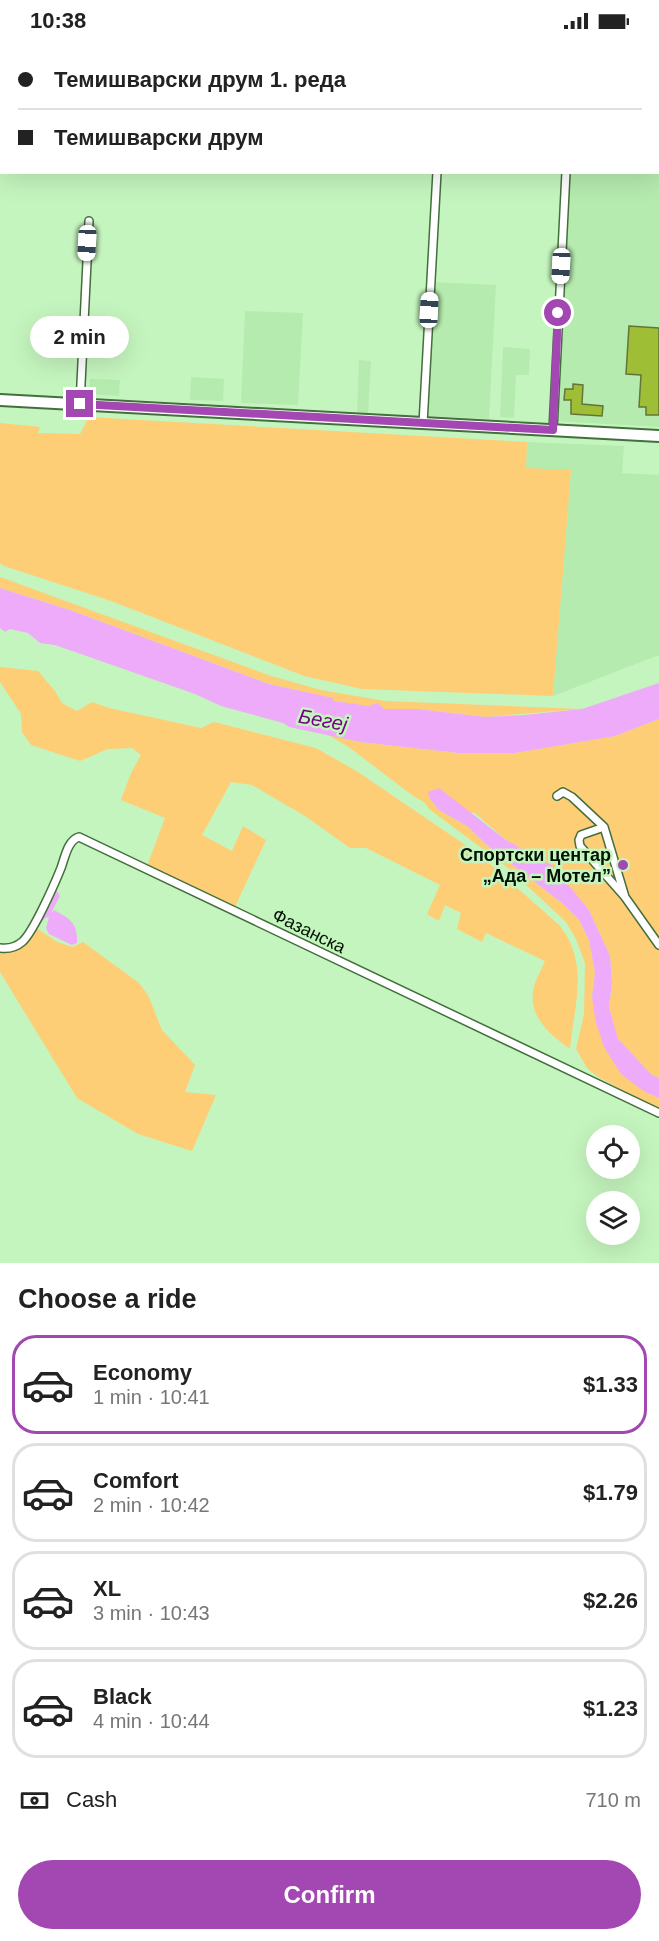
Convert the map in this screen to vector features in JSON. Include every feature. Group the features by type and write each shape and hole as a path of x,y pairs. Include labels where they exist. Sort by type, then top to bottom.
{"main road":[{"path":"0,400 659,436"}],"street":[{"path":"423,424 437,174"},
{"path":"553,430 566,174"},
{"path":"80,404 88,220"},
{"path":"557,796 563,792 572,797 604,827 625,897"},
{"path":"604,827 581,836 579,843 625,897 659,945"},
{"name":"Фазанска","path":"0,948 14,947 25,940 73,839 80,837 409,996 659,1113"}],"shaded area":[{"path":"568,174 659,174 659,427 555,421"},
{"path":"433,282 496,285 489,419 427,416"},
{"path":"245,311 303,313 298,405 241,403"},
{"path":"503,347 530,349 529,375 516,375 514,418 500,417"},
{"path":"359,360 371,361 368,413 357,412"},
{"path":"191,377 224,379 223,401 190,400"},
{"path":"90,379 120,380 119,396 89,394"},
{"path":"89,417 527,442 526,468 571,470 553,696 362,689 304,676 111,601 4,566 0,563 0,423 40,427 38,433 80,434"},
{"path":"527,442 624,446 622,473 659,475 659,655 553,696 571,471 526,468"},
{"path":"0,577 271,676 321,690 385,701 582,709 485,717 418,709 384,709 334,701 332,698 269,684 70,610 0,588"},
{"path":"0,667 38,671 62,703 77,711 92,702 109,708 201,728 214,722 316,748 358,772 480,855 559,925 569,939 577,969 578,985 570,1049 540,1022 533,1004 535,983 545,961 486,933 482,942 457,929 461,913 445,905 439,921 427,914 440,885 366,848 350,848 305,816 252,785 231,782 202,835 232,851 243,826 266,840 234,909 147,866 165,818 121,800 131,773 141,755 132,748 108,749 80,761 31,745 22,732 21,714 0,682"},
{"path":"659,719 659,1078 652,1075 618,1040 609,1007 612,983 610,956 589,910 552,866 506,840 475,813 439,810 467,826 488,846 562,903 579,920 589,940 595,973 592,997 645,1092 659,1098 659,1110 598,1077 587,1068 576,1049 584,1014 585,963 576,939 566,922 507,867 429,809 424,802 327,734 360,742 458,753 515,753 615,736"},
{"path":"35,927 57,942 73,947 83,942 139,983 148,995 162,1030 195,1065 185,1092 216,1095 192,1151 138,1134 77,1098 0,972 0,950 12,950"}],"water":[{"name":"Бегеј","path":"0,588 70,610 269,684 333,698 334,701 369,706 377,703 384,709 418,709 485,717 524,715 582,709 659,683 659,719 615,736 515,753 458,753 360,742 289,727 283,723 221,706 195,694 55,645 40,643 28,633 10,629 5,632 0,628"},
{"path":"439,788 506,840 553,866 589,910 610,956 612,983 609,1007 618,1039 652,1075 659,1078 659,1098 645,1092 621,1074 604,1047 596,1023 592,997 595,973 589,940 579,920 562,903 488,846 467,826 439,810 430,799 428,792"},
{"path":"57,891 60,896 51,913 54,910 72,922 76,931 77,943 72,945 49,934 46,928 49,917 37,926 53,894"}],"building":[{"path":"629,326 659,328 659,415 646,415 646,407 639,407 641,375 626,374"},
{"path":"573,384 583,385 582,404 603,406 602,416 571,414 571,400 564,400 565,389 573,389"}],"place":[{"name":"Спортски центар „Ада – Мотел”","path":"623,865"}],"route":[{"path":"80,404 553,430 558,313"}]}
